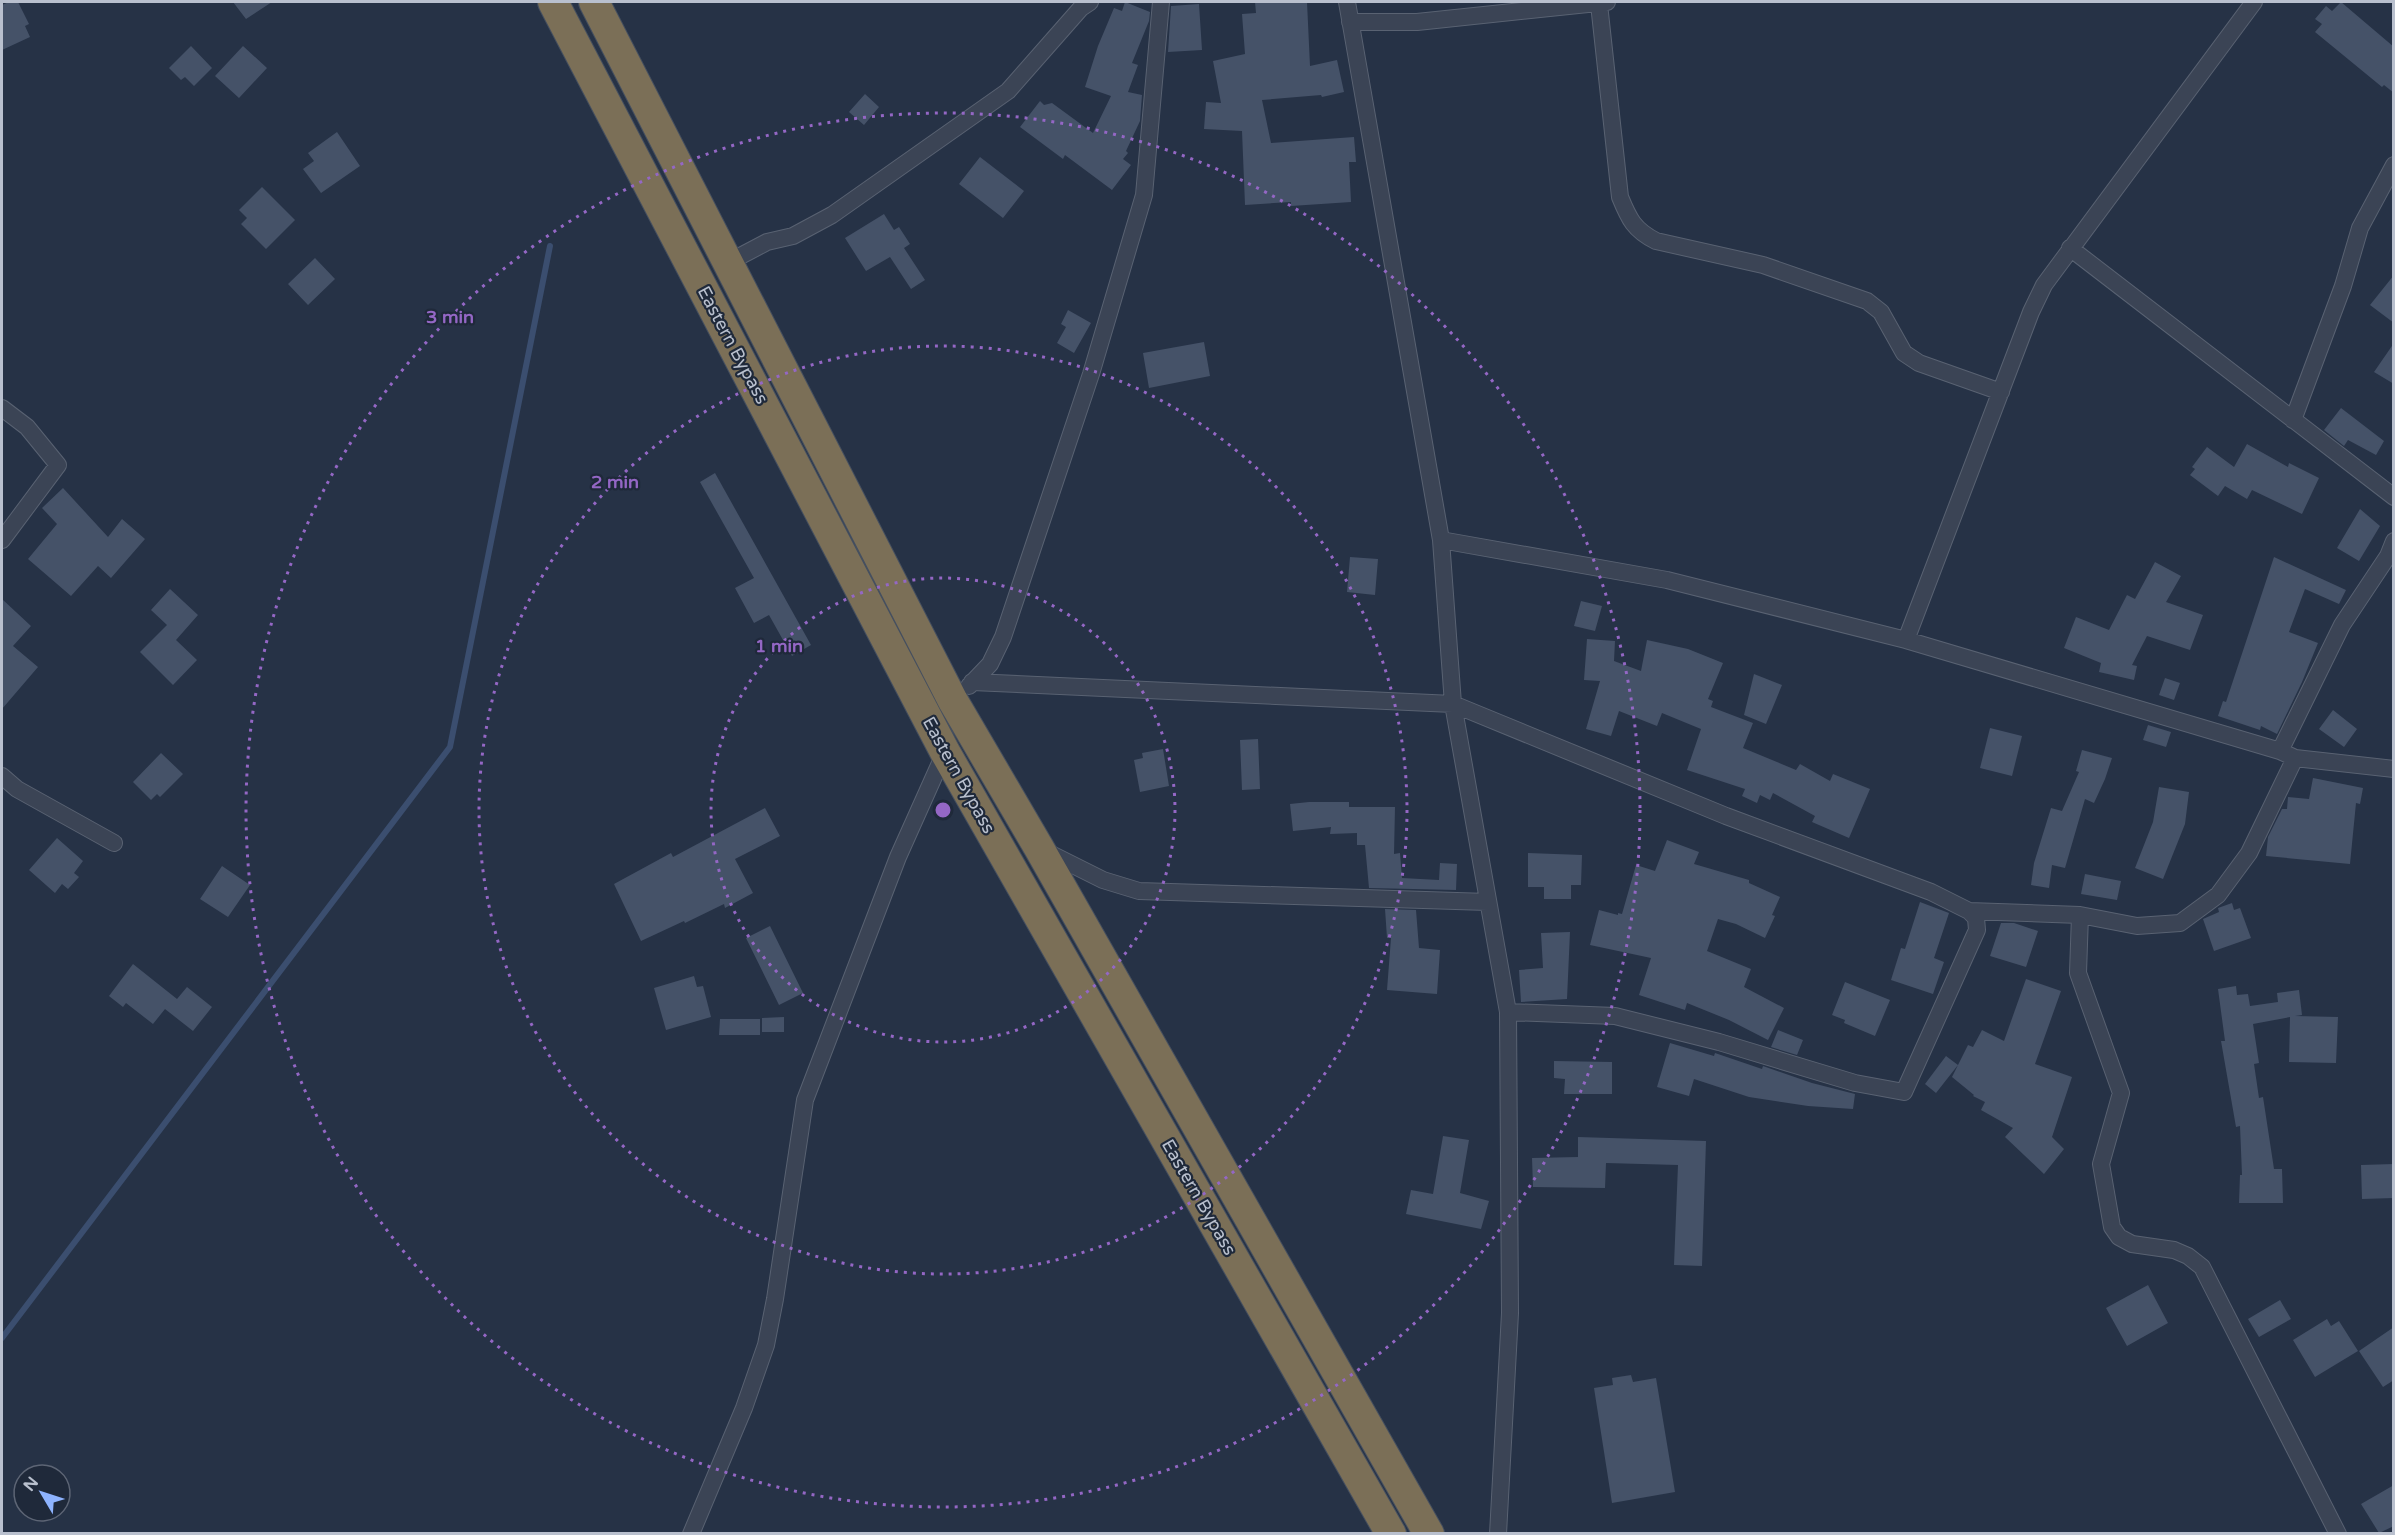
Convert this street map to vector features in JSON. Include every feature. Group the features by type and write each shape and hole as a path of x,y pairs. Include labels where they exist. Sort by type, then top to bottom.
{"highway":[{"name":"Eastern Bypass","path":"553,2 945,752 1391,1533"},
{"name":"Eastern Bypass","path":"594,2 729,262 963,692 1039,848 1429,1533"}],"street":[{"path":"729,262 767,243 793,236 832,215 1008,91 1081,8 1090,2"},
{"path":"963,692 990,664 1003,638 1091,374 1144,195 1161,2"},
{"path":"1347,2 1441,540 1453,704 1508,1012 1510,1313 1497,1533"},
{"path":"1906,640 2040,294 2070,248 2254,2"},
{"path":"1350,22 1417,22 1603,3 1620,197 1629,218 1640,233 1656,241 1763,265 1867,302 1881,312 1904,353 1919,363 2001,392"},
{"path":"2293,420 2343,286 2360,228 2394,165"},
{"path":"2070,248 2394,497"},
{"path":"2,408 27,427 58,465 2,540"},
{"path":"1441,540 1667,580 1906,640 2288,755 2394,769"},
{"path":"1970,911 2080,915 2138,926 2180,923 2218,895 2249,853 2342,625 2388,556 2394,541"},
{"path":"963,692 1453,704 1726,816 1931,892 1970,911 1976,918 1977,930 1904,1092 1855,1083 1719,1042 1615,1016 1508,1012"},
{"path":"692,1533 744,1408 765,1346 775,1299 805,1100 898,857 945,752"},
{"path":"2,776 17,789 114,843"},
{"path":"1039,848 1103,880 1139,891 1488,902"},
{"path":"2080,915 2078,973 2121,1093 2101,1164 2112,1227 2119,1237 2132,1244 2174,1250 2188,1256 2202,1268 2338,1533"}],"building":[{"path":"18,2 29,24 25,26 30,37 2,50 2,5"},
{"path":"233,2 272,2 246,19"},
{"path":"1125,2 1150,12 1149,21 1132,63 1138,65 1128,92 1142,95 1140,121 1126,151 1128,153 1123,159 1131,165 1112,190 1065,155 1063,159 1020,127 1040,101 1044,105 1052,103 1093,133 1111,96 1085,87 1098,46 1114,8 1122,11"},
{"path":"1255,2 1307,2 1310,66 1337,60 1344,92 1322,97 1321,95 1262,100 1271,143 1354,137 1356,162 1349,162 1351,202 1291,206 1291,202 1245,205 1242,131 1204,129 1206,102 1221,103 1213,61 1245,54 1242,14 1256,13"},
{"path":"2341,2 2394,47 2394,93 2384,85 2382,87 2315,32 2322,24 2315,19 2326,6 2332,11"},
{"path":"1199,4 1202,50 1168,52 1171,6"},
{"path":"191,46 212,68 194,86 185,77 181,80 169,68"},
{"path":"243,46 267,68 239,98 215,76"},
{"path":"865,94 879,107 864,125 849,112"},
{"path":"337,132 360,166 321,193 303,169 314,161 308,153"},
{"path":"980,157 1024,191 1003,218 959,184"},
{"path":"262,187 295,220 266,249 241,224 247,218 239,210"},
{"path":"884,214 894,230 899,227 910,244 904,248 925,280 911,289 890,257 866,271 845,238"},
{"path":"315,258 335,279 308,305 288,284"},
{"path":"2394,275 2394,323 2370,305"},
{"path":"1068,310 1091,323 1074,353 1057,343 1066,327 1061,324"},
{"path":"1204,342 1210,376 1149,388 1143,353"},
{"path":"2394,343 2394,384 2374,372"},
{"path":"2341,408 2384,441 2376,455 2348,440 2344,446 2324,430"},
{"path":"2247,444 2288,467 2289,463 2319,478 2302,514 2252,490 2247,499 2225,486 2218,496 2190,475 2195,469 2192,467 2207,447 2234,467"},
{"path":"715,473 811,645 792,656 769,615 754,623 735,588 754,578 700,482"},
{"path":"63,488 108,537 122,519 145,539 111,578 98,566 71,596 28,559 57,524 42,508"},
{"path":"2360,509 2380,526 2359,561 2337,548"},
{"path":"1350,557 1378,559 1375,595 1347,592"},
{"path":"2274,557 2346,590 2339,604 2305,589 2289,632 2318,643 2277,734 2261,726 2260,730 2218,716 2223,701 2226,702"},
{"path":"2155,562 2181,576 2166,602 2203,615 2190,650 2147,636 2132,665 2137,666 2134,680 2099,672 2101,663 2064,648 2076,617 2109,630 2127,595 2135,599"},
{"path":"170,589 198,615 176,640 197,660 173,685 140,652 167,625 151,610"},
{"path":"2,599 31,626 13,646 38,667 2,709"},
{"path":"1581,601 1602,606 1595,631 1574,626"},
{"path":"1587,639 1615,641 1614,661 1641,671 1647,640 1688,649 1723,663 1708,699 1713,701 1711,707 1753,723 1743,748 1796,770 1800,764 1830,781 1833,774 1870,789 1849,838 1812,822 1815,816 1773,793 1770,800 1760,795 1757,803 1742,796 1745,789 1687,770 1701,729 1662,713 1657,726 1619,711 1611,736 1586,729 1600,681 1584,680"},
{"path":"1754,674 1782,685 1766,724 1744,715"},
{"path":"2165,678 2180,683 2174,700 2159,695"},
{"path":"2333,710 2357,729 2344,747 2319,729"},
{"path":"2148,725 2171,732 2166,747 2143,740"},
{"path":"1990,728 2022,736 2012,776 1980,768"},
{"path":"1258,739 1260,789 1242,790 1240,740"},
{"path":"1163,749 1169,786 1140,792 1134,760 1143,758 1142,753"},
{"path":"2082,750 2112,758 2105,779 2094,803 2085,799 2065,868 2052,865 2049,888 2031,885 2034,863 2051,808 2062,811 2079,772 2076,771"},
{"path":"161,753 183,774 160,797 157,794 151,800 133,782"},
{"path":"2313,778 2363,788 2360,804 2356,803 2350,864 2266,856 2268,837 2282,809 2287,809 2288,797 2309,799"},
{"path":"2159,787 2189,792 2185,824 2163,879 2135,868 2153,822"},
{"path":"1349,802 1349,807 1395,807 1394,854 1400,853 1402,878 1439,880 1440,863 1457,864 1456,890 1369,888 1365,845 1357,845 1357,833 1330,834 1331,827 1293,831 1290,804"},
{"path":"765,808 780,836 735,859 753,893 725,908 724,904 641,941 614,884 671,853 673,857"},
{"path":"57,838 83,861 74,873 79,877 68,889 62,884 55,893 29,870"},
{"path":"1667,840 1699,852 1694,864 1749,880 1749,883 1780,897 1772,915 1775,916 1765,938 1736,924 1718,919 1707,951 1751,969 1744,987 1784,1008 1768,1040 1729,1020 1687,1003 1685,1010 1639,995 1651,958 1590,945 1599,910 1622,914 1636,865 1655,871"},
{"path":"1528,853 1582,855 1581,885 1571,885 1571,899 1544,899 1544,887 1528,887"},
{"path":"222,866 250,885 228,917 200,899"},
{"path":"2085,874 2121,881 2117,900 2081,894"},
{"path":"1920,902 1949,913 1934,958 1944,962 1933,994 1891,980 1901,948 1905,949"},
{"path":"2232,903 2234,910 2240,908 2251,938 2214,951 2203,919 2219,912 2218,908"},
{"path":"1385,909 1416,910 1419,948 1440,950 1437,994 1387,990 1391,938 1387,938"},
{"path":"2001,923 2014,923 2038,931 2026,967 1990,956"},
{"path":"770,926 803,993 779,1005 746,938"},
{"path":"1570,932 1567,999 1521,1002 1519,970 1543,968 1541,933"},
{"path":"133,964 177,999 187,987 212,1007 193,1031 165,1009 153,1024 126,1003 123,1007 109,996"},
{"path":"694,976 697,987 703,986 711,1017 666,1030 654,988"},
{"path":"2026,979 2061,991 2035,1064 2072,1077 2052,1137 2064,1149 2044,1174 2005,1137 2013,1128 1981,1110 1985,1102 1973,1096 1952,1077 1968,1045 1973,1047 1982,1030 2004,1041"},
{"path":"1845,982 1890,1000 1875,1036 1844,1023 1845,1020 1832,1015"},
{"path":"2236,986 2237,995 2248,994 2250,1006 2278,1002 2277,993 2299,990 2302,1015 2295,1016 2338,1017 2336,1063 2289,1062 2290,1017 2253,1024 2259,1063 2254,1064 2259,1098 2263,1097 2274,1169 2282,1169 2283,1203 2239,1203 2240,1175 2242,1175 2240,1126 2236,1127 2221,1041 2225,1041 2218,989"},
{"path":"784,1017 784,1032 762,1032 762,1018"},
{"path":"720,1019 760,1019 760,1035 719,1035"},
{"path":"1778,1030 1803,1040 1797,1055 1771,1047"},
{"path":"1670,1043 1714,1056 1715,1053 1762,1069 1763,1066 1812,1083 1855,1094 1853,1109 1808,1106 1749,1097 1694,1079 1689,1096 1657,1087"},
{"path":"1946,1056 1958,1065 1936,1093 1925,1084"},
{"path":"1554,1061 1612,1062 1612,1094 1564,1094 1565,1079 1554,1078"},
{"path":"1443,1136 1469,1140 1460,1193 1489,1201 1481,1229 1406,1214 1411,1190 1433,1194"},
{"path":"1578,1137 1706,1141 1702,1266 1674,1265 1678,1165 1606,1163 1605,1188 1533,1187 1532,1158 1578,1157"},
{"path":"2394,1164 2394,1198 2362,1199 2361,1165"},
{"path":"2148,1285 2168,1323 2127,1346 2106,1308"},
{"path":"2280,1300 2291,1319 2259,1337 2248,1319"},
{"path":"2327,1319 2331,1326 2339,1321 2358,1351 2315,1377 2293,1340"},
{"path":"2394,1327 2394,1380 2383,1387 2359,1351"},
{"path":"1631,1375 1633,1382 1656,1378 1675,1492 1612,1503 1594,1388 1613,1385 1612,1378"},
{"path":"2394,1485 2394,1526 2379,1533 2361,1504"}],"waterway":[{"path":"2,1338 450,747 550,246"}]}
